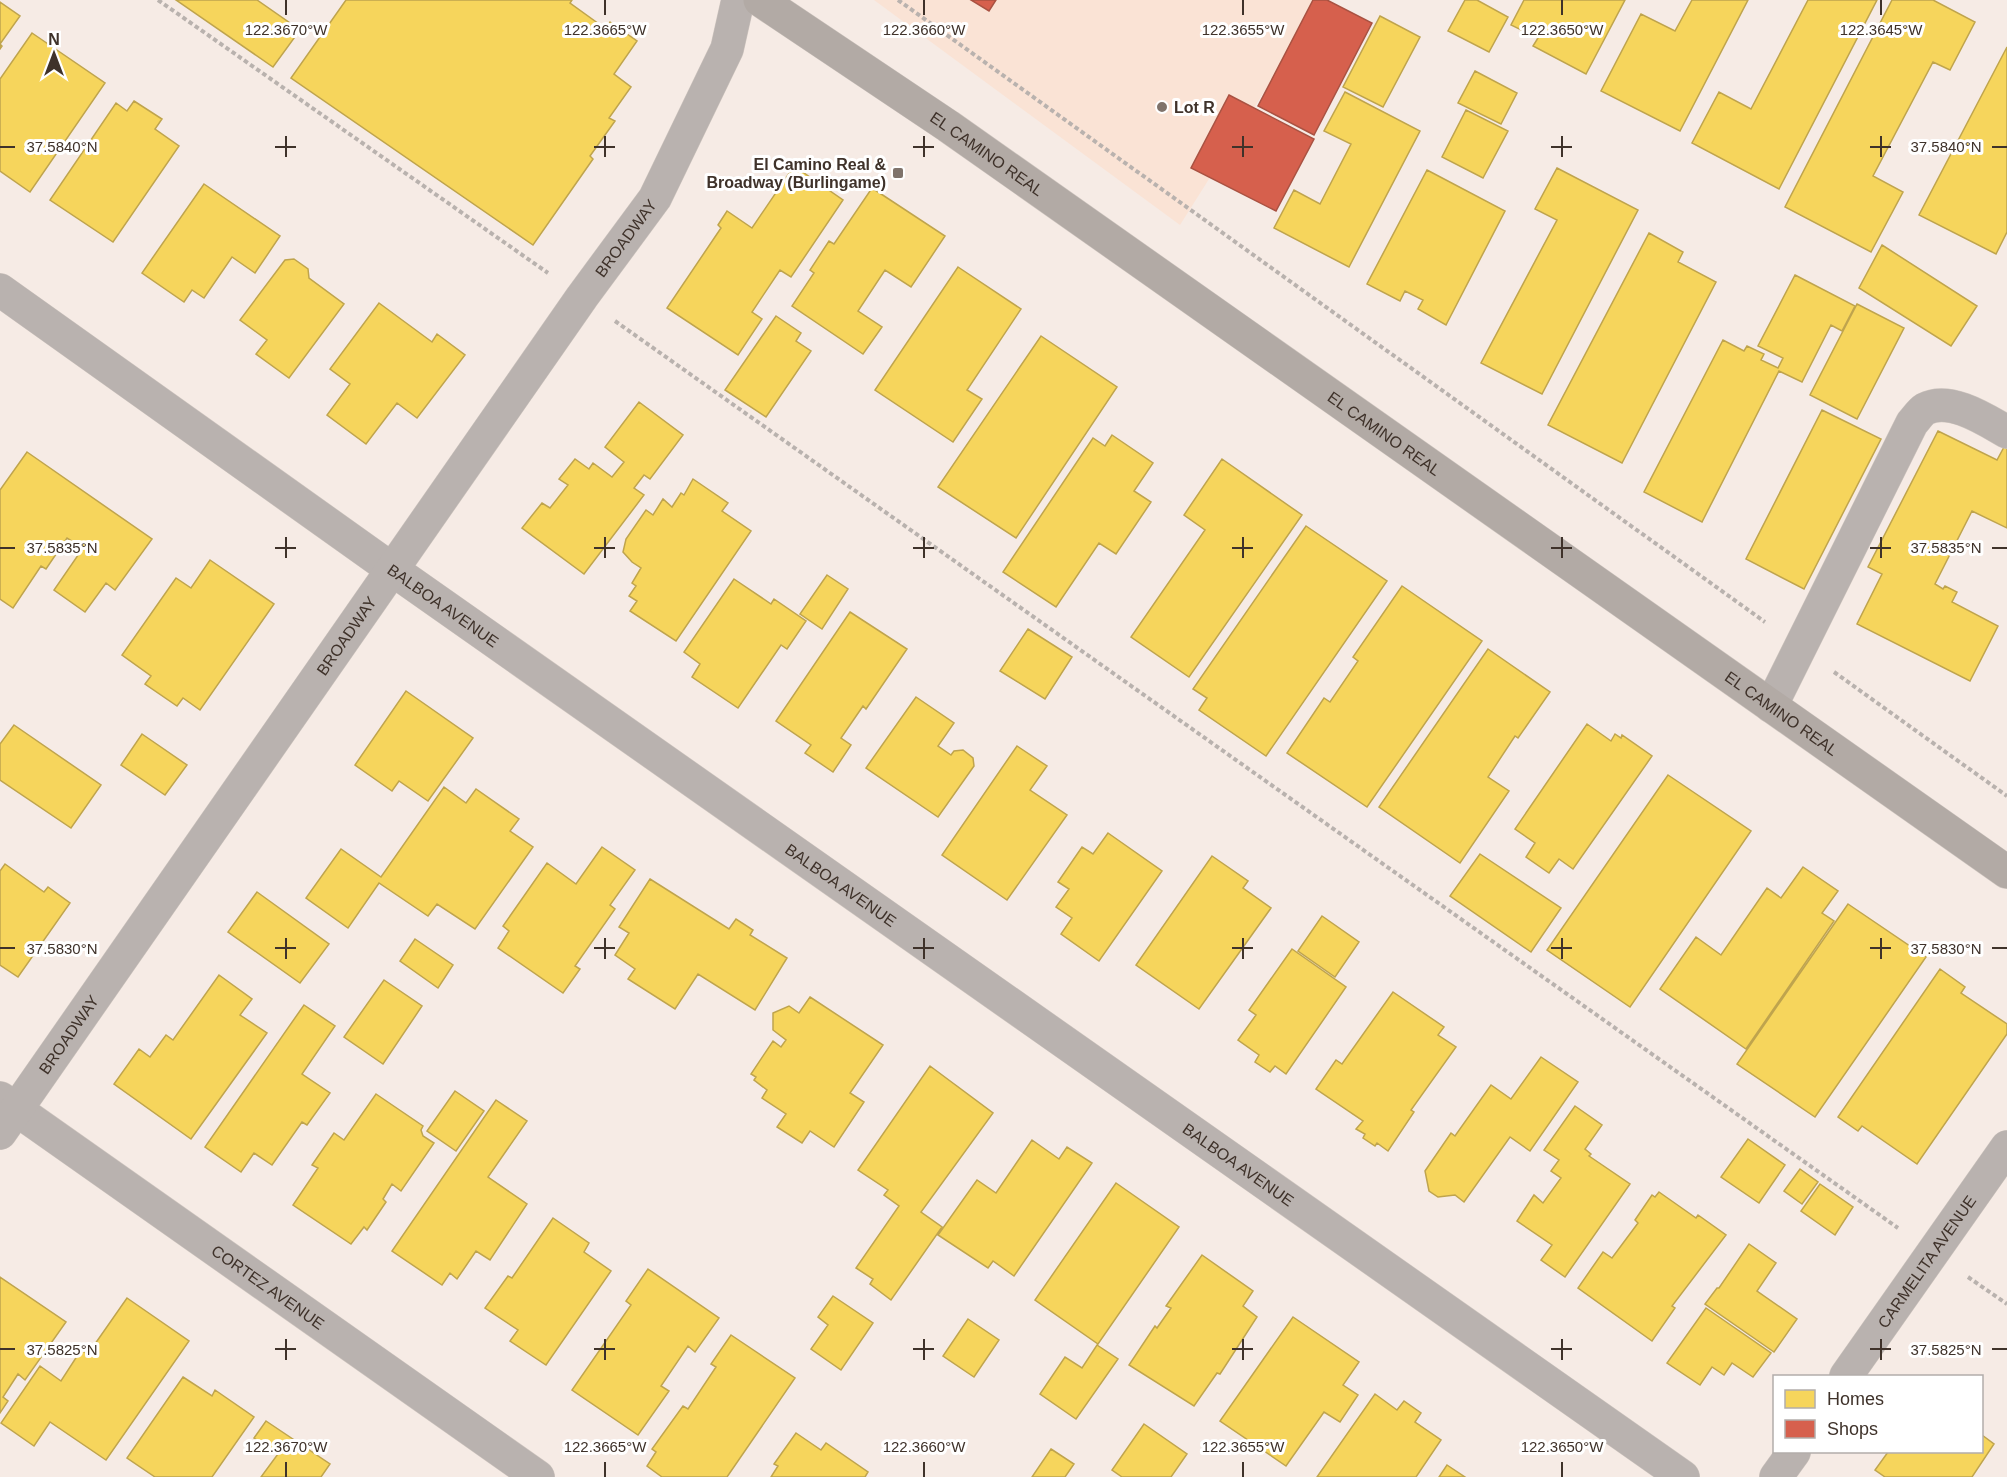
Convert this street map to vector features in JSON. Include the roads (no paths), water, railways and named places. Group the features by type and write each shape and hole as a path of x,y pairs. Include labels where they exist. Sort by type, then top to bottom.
{"main road":[{"name":"EL CAMINO REAL","path":"760,0 948,126 2007,872"}],"street":[{"name":"BROADWAY","path":"5,1114 393,570 582,297 655,198 727,49 738,0"},
{"name":"BALBOA AVENUE","path":"0,290 393,570 1683,1477"},
{"path":"1770,706 1912,423 1924,410 1939,406 1970,411 2007,432"},
{"name":"CORTEZ AVENUE","path":"5,1114 538,1477"},
{"name":"CARMELITA AVENUE","path":"1847,1375 2007,1148"},
{"path":"1776,1477 1793,1453"}],"place":[{"name":"Lot R","path":"1162,107"},
{"name":"El Camino Real & Broadway (Burlingame)","path":"898,173"}]}
